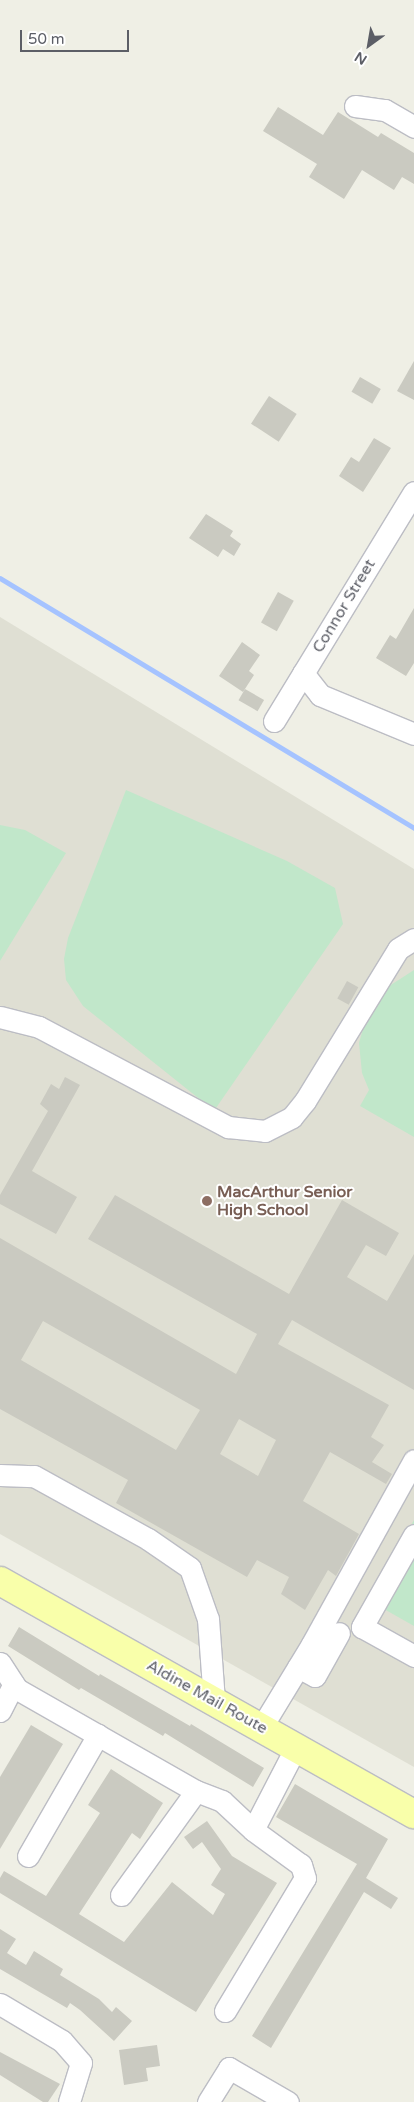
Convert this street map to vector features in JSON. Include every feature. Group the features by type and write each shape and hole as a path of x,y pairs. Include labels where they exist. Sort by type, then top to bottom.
{"main road":[{"name":"Aldine Mail Route","path":"0,1580 414,1814"}],"street":[{"path":"355,106 384,110 414,127"},
{"name":"Connor Street","path":"274,721 414,492"},
{"path":"303,673 320,695 414,734"},
{"path":"0,1017 39,1027 228,1127 266,1131 292,1117 306,1101 398,949 414,939"},
{"path":"261,1728 298,1667 330,1629 414,1460"},
{"path":"0,1475 34,1476 148,1539 190,1568 208,1619 214,1701"},
{"path":"362,1627 414,1535"},
{"path":"330,1629 362,1627 414,1656"},
{"path":"0,1663 14,1684 196,1791 222,1800 253,1830 301,1865 305,1878 225,2011"},
{"path":"0,1711 14,1684"},
{"path":"28,1856 98,1734"},
{"path":"253,1830 296,1747"},
{"path":"121,1895 196,1791"},
{"path":"0,2004 62,2041 81,2063 72,2098"},
{"path":"208,2102 229,2068 288,2102"}],"shaded area":[{"name":"MacArthur Senior High School","path":"0,617 414,869 414,1767 0,1534"}],"green space":[{"path":"126,790 287,861 335,888 343,924 216,1108 202,1101 83,1006 66,980 64,959 68,938"},
{"path":"0,825 25,830 66,853 0,961"},
{"path":"414,970 414,1137 360,1106 369,1090 362,1073 359,1043 367,1015 383,990"},
{"path":"414,1520 414,1626 368,1600"}],"building":[{"path":"278,107 323,135 338,112 378,137 381,133 414,153 414,184 402,177 394,190 362,170 344,199 309,177 317,164 263,131"},
{"path":"414,361 414,400 397,391"},
{"path":"360,377 381,389 372,404 352,392"},
{"path":"269,396 297,414 279,442 251,424"},
{"path":"374,438 391,448 363,492 339,476 351,457 359,462"},
{"path":"206,514 233,531 230,536 241,544 234,556 223,549 218,557 189,538"},
{"path":"278,592 294,601 277,631 261,623"},
{"path":"414,608 414,663 406,676 376,658 390,635 396,639"},
{"path":"242,642 260,655 249,671 254,675 243,692 219,676"},
{"path":"245,689 264,700 258,711 238,700"},
{"path":"347,981 358,987 349,1005 337,998"},
{"path":"65,1077 80,1085 32,1171 77,1197 56,1234 0,1204 0,1195 48,1111 40,1104 51,1084 59,1089"},
{"path":"115,1195 289,1294 342,1200 399,1233 386,1256 366,1245 347,1277 387,1301 414,1254 414,1390 292,1320 278,1344 389,1405 371,1437 384,1445 372,1462 392,1474 386,1484 330,1452 303,1501 359,1534 336,1576 328,1570 305,1610 281,1594 289,1577 257,1560 247,1577 116,1503 128,1480 0,1409 0,1238 236,1374 257,1334 88,1239","holes":["43,1321 200,1410 176,1450 21,1360","239,1419 276,1440 258,1476 220,1454"]},
{"path":"19,1627 99,1676 100,1674 190,1726 191,1724 264,1768 253,1787 165,1733 163,1736 81,1688 79,1690 8,1646"},
{"path":"31,1725 63,1744 0,1849 0,1777"},
{"path":"111,1769 163,1803 140,1839 132,1833 79,1914 124,1942 172,1882 213,1915 225,1894 211,1885 221,1869 202,1842 193,1849 184,1837 207,1821 232,1856 277,1883 196,2012 0,1893 0,1878 4,1871 46,1896 100,1813 88,1805"},
{"path":"295,1784 388,1839 366,1878 398,1898 391,1909 364,1892 271,2048 252,2036 357,1864 276,1817"},
{"path":"0,1929 16,1939 7,1953 26,1965 34,1951 63,1969 60,1975 99,1999 112,2012 116,2007 132,2021 114,2041 70,2003 67,2008 0,1969"},
{"path":"157,2045 160,2066 146,2068 148,2081 124,2085 119,2050"},
{"path":"0,2052 60,2084 48,2102 43,2102 0,2075"}],"waterway":[{"path":"0,578 414,828"}],"place":[{"name":"MacArthur Senior High School","path":"207,1201"}]}
